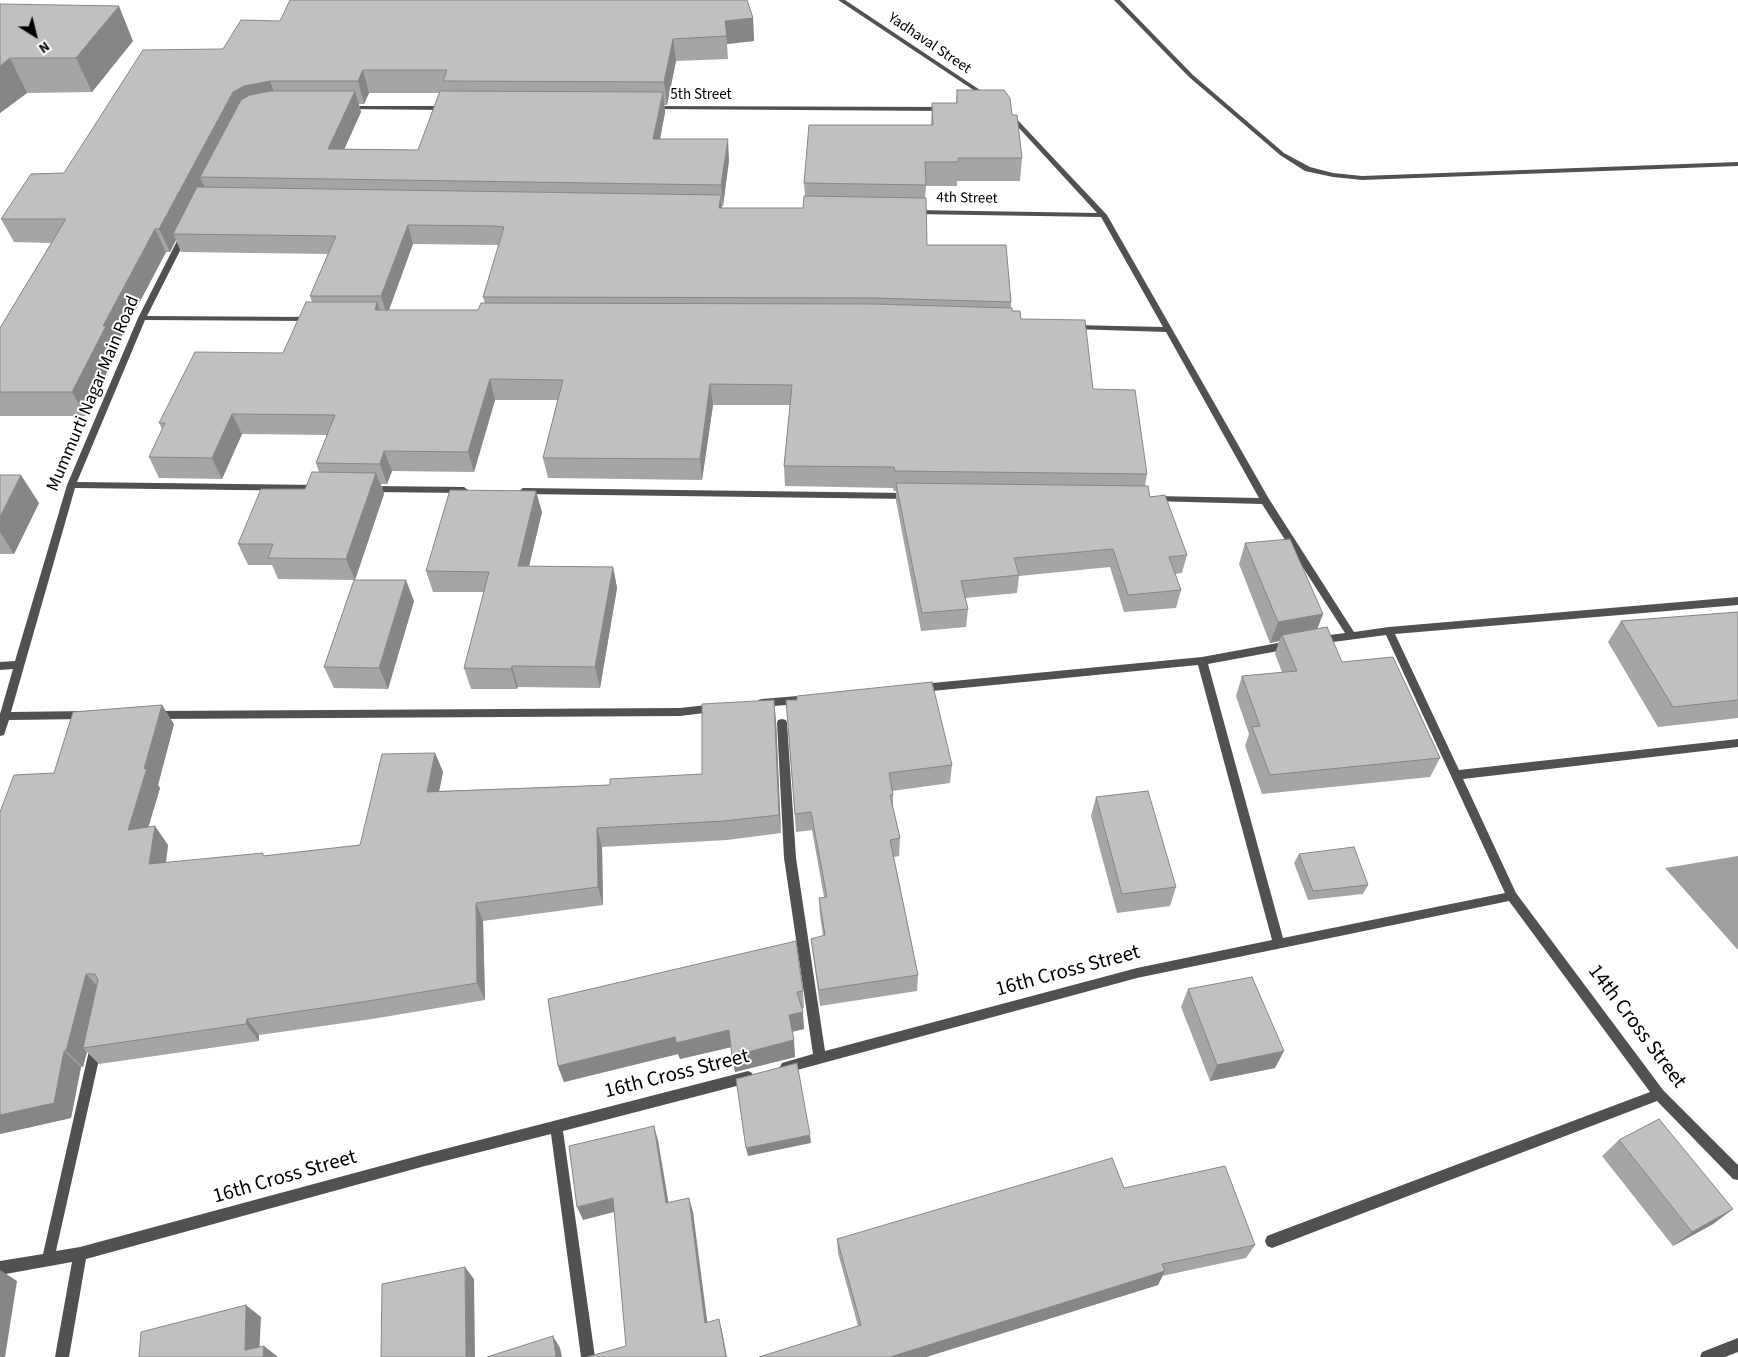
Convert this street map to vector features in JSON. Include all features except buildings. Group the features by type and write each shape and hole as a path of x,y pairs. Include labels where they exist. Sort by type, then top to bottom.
{"street":[{"name":"Yadhaval Street","path":"841,0 996,103"},
{"path":"1117,0 1190,76 1282,154 1308,169 1333,175 1362,178 1738,164"},
{"path":"338,108 457,108"},
{"name":"5th Street","path":"646,108 954,108"},
{"path":"1004,109 1103,215 1265,501 1351,635"},
{"name":"4th Street","path":"905,212 1103,215"},
{"name":"Mummurti Nagar Main Road","path":"0,732 71,485 142,318 187,229"},
{"path":"142,318 320,319"},
{"path":"1068,326 1167,330"},
{"path":"71,485 330,489"},
{"path":"359,489 479,491"},
{"path":"509,491 916,496"},
{"path":"1145,499 1265,501"},
{"path":"908,689 1202,661 1351,635 1738,601"},
{"name":"14th Cross Street","path":"1389,631 1512,896 1659,1094 1738,1174"},
{"path":"1202,661 1279,944"},
{"path":"0,666 20,665"},
{"path":"754,704 810,698"},
{"path":"144,715 680,712 726,707"},
{"path":"5,716 94,715"},
{"path":"782,723 790,858 820,1058"},
{"path":"1456,775 1738,744"},
{"name":"16th Cross Street","path":"0,1268 80,1254 425,1160 768,1072 1138,973 1512,896"},
{"path":"48,1259 98,1036"},
{"path":"1272,1241 1659,1094"},
{"path":"556,1127 588,1357"},
{"path":"62,1357 80,1254"},
{"path":"1707,1357 1738,1345"}],"shaded area":[{"path":"1738,856 1738,950 1665,868"}]}
